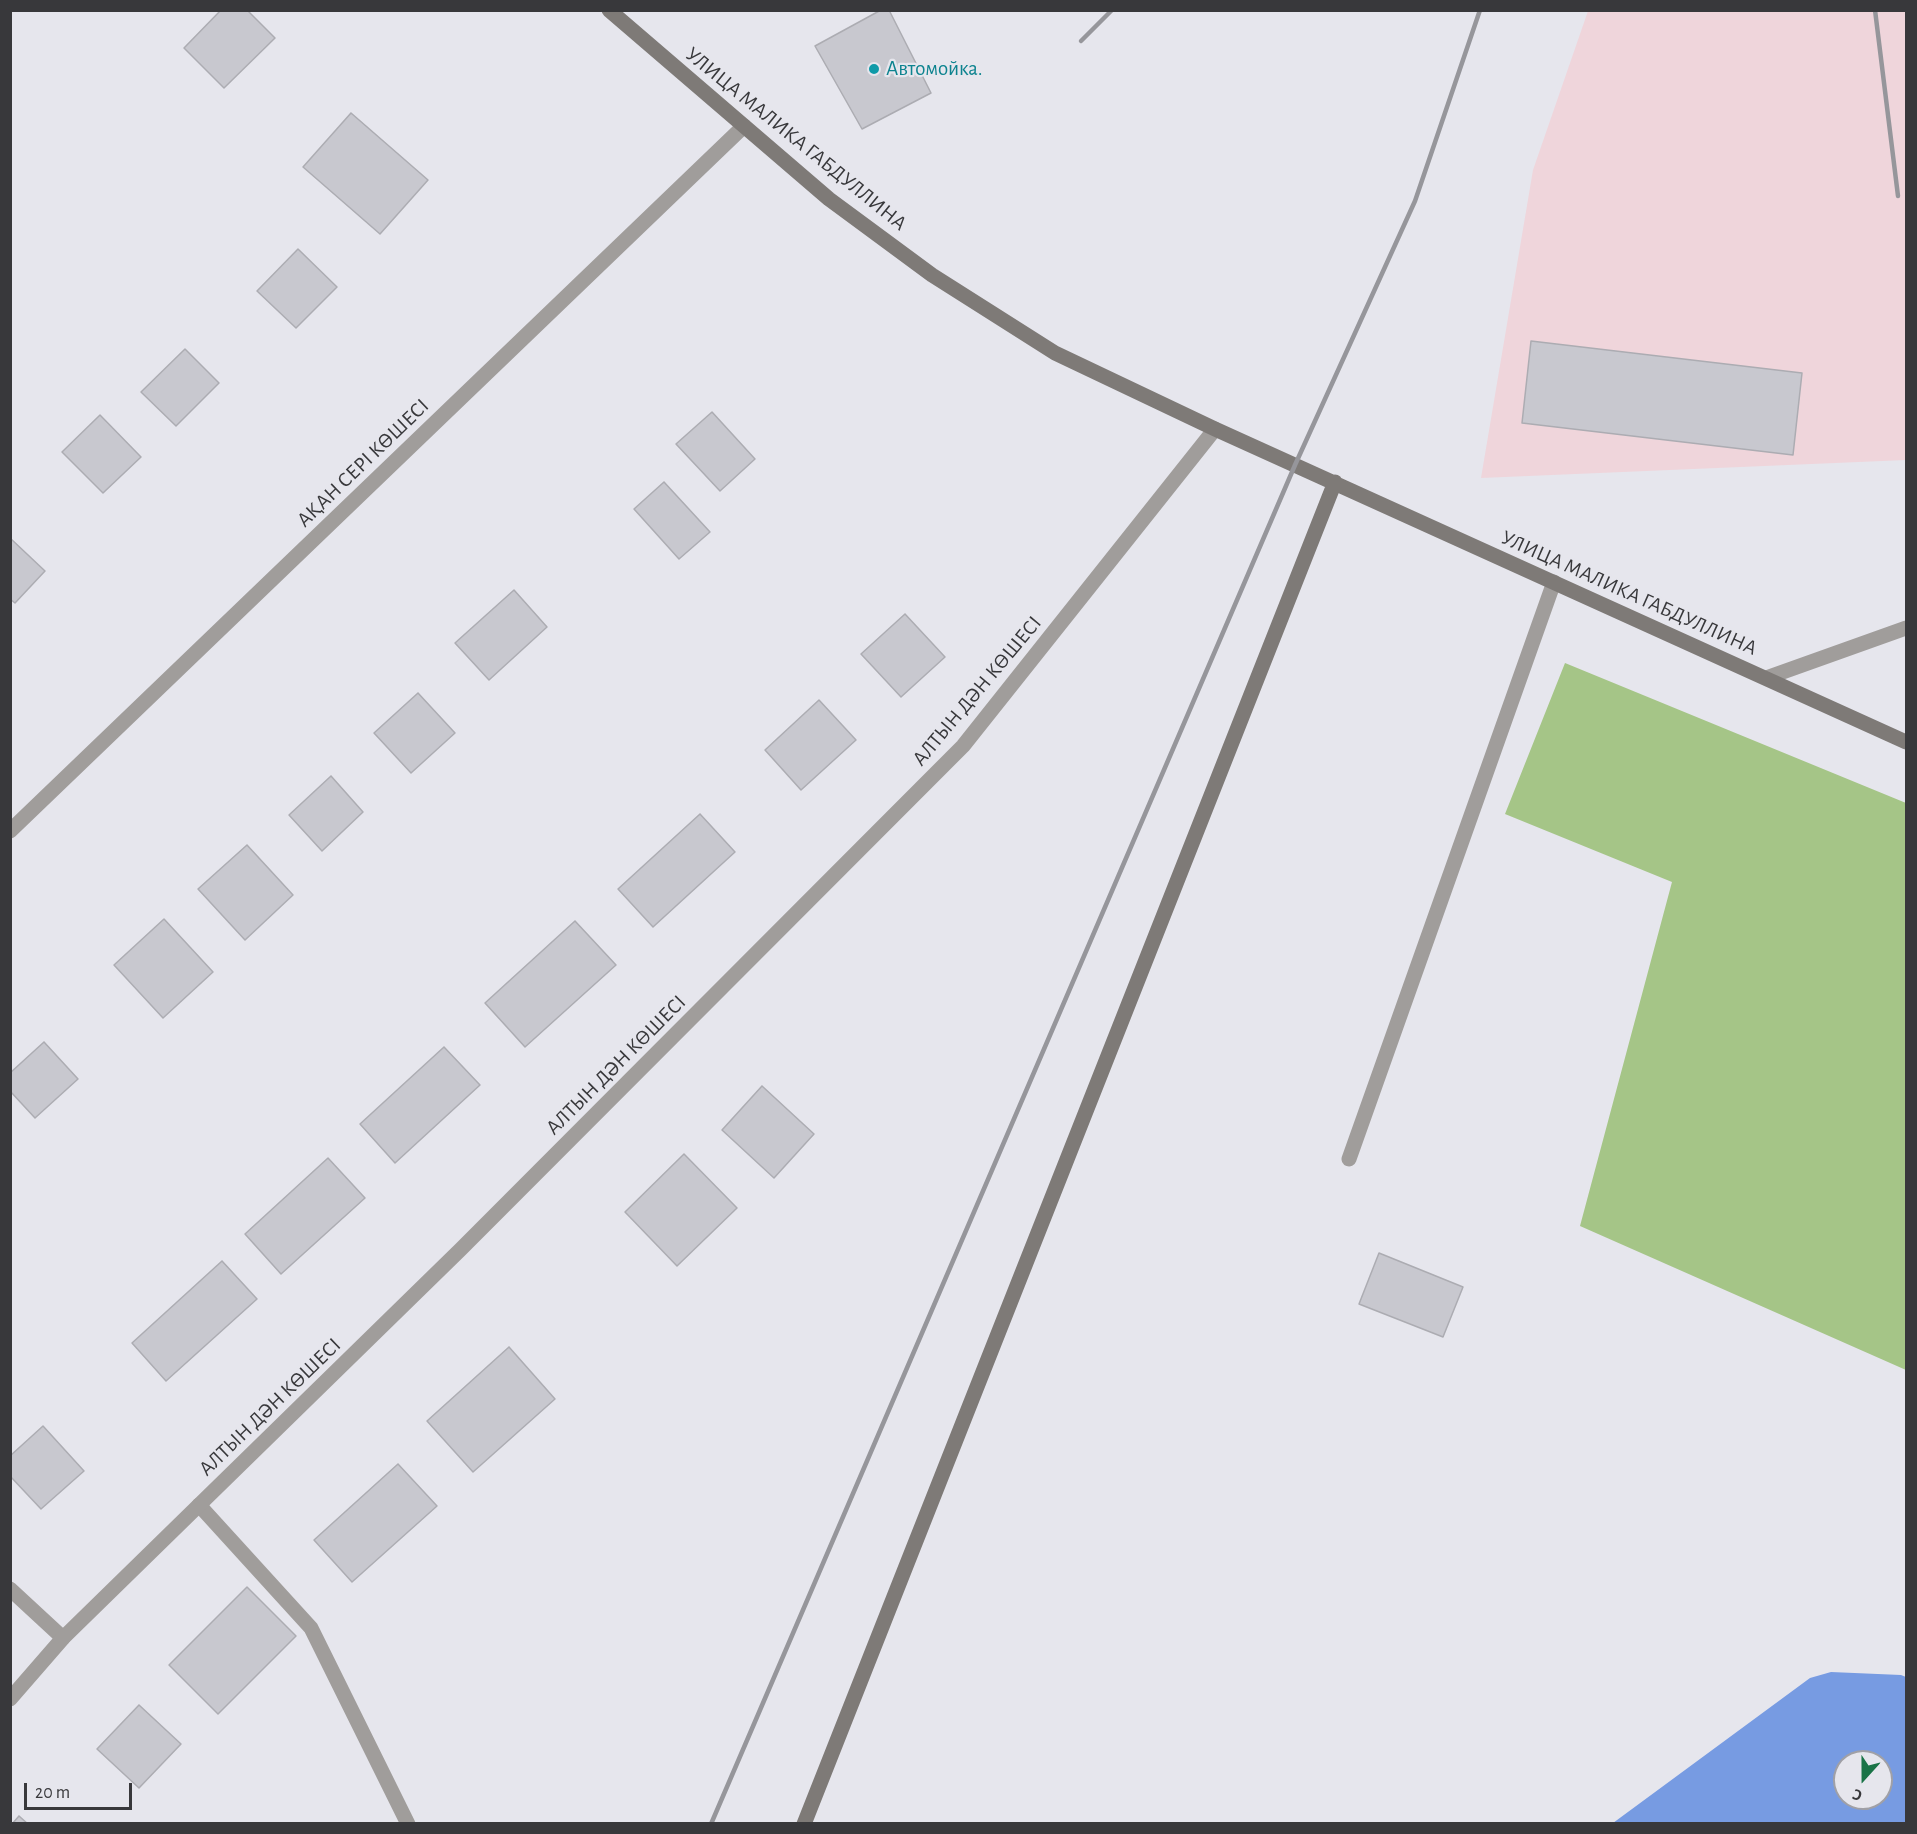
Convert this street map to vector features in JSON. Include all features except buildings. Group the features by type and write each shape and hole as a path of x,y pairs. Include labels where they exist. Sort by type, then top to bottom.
{"main road":[{"name":"УЛИЦА МАЛИКА ГАБДУЛЛИНА","path":"609,10 829,199 932,275 1055,353 1215,429 1906,742"},
{"path":"804,1824 1335,482"}],"street":[{"name":"АҚАН СЕРІ КӨШЕСІ","path":"10,831 744,126"},
{"name":"АЛТЫН ДӘН КӨШЕСІ","path":"10,1699 63,1638 460,1250 963,747 1215,429"},
{"path":"1350,1159 1554,582"},
{"path":"1766,678 1906,628"},
{"path":"199,1505 311,1628 408,1824"},
{"path":"10,1589 63,1638"}],"shaded area":[{"path":"1588,11 1906,11 1906,460 1481,478 1533,170"}],"green space":[{"path":"1565,663 1906,803 1906,1370 1580,1226 1672,882 1505,814"}],"water":[{"path":"1831,1672 1906,1677 1906,1823 1613,1823 1810,1678"}],"railway":[{"path":"1081,41 1112,10"},
{"path":"711,1824 1295,465 1415,201 1480,10"},
{"path":"1875,10 1898,196"}],"place":[{"name":"Автомойка.","path":"874,69"}]}
